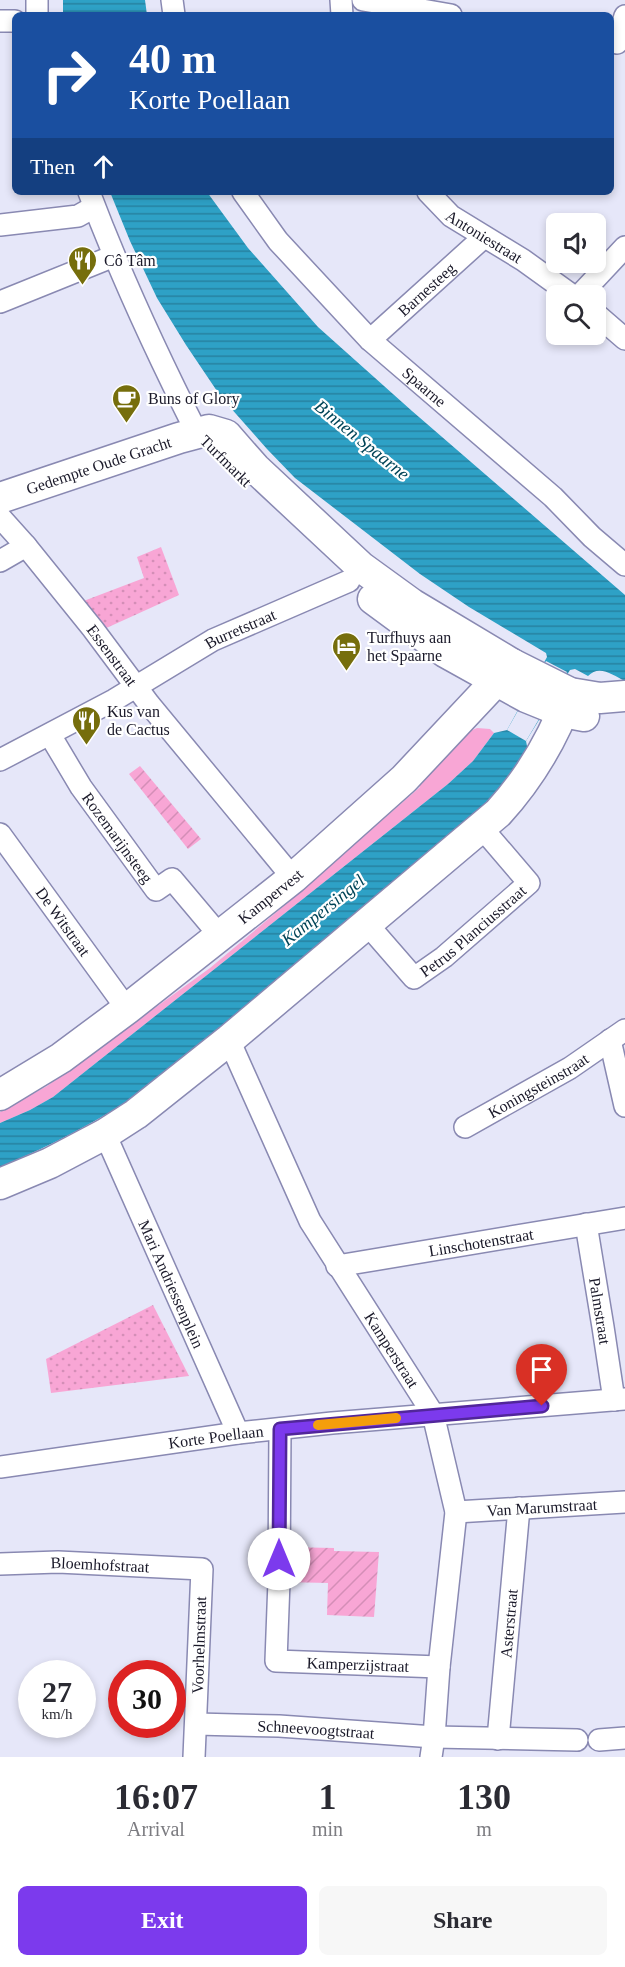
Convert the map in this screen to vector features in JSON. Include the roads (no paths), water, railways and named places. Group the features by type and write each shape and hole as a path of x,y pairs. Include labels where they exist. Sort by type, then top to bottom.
{"street":[{"path":"363,0 433,12"},
{"path":"618,43 625,16"},
{"name":"Spaarne","path":"245,195 278,241 370,340 553,497 592,537 625,565"},
{"name":"Antoniestraat","path":"431,195 451,216 523,260 558,285"},
{"path":"0,225 78,216 92,199 114,256 196,433"},
{"name":"Barnesteeg","path":"370,340 484,237"},
{"path":"589,285 625,247"},
{"path":"0,302 114,256"},
{"path":"606,323 625,339"},
{"name":"Turfmarkt","path":"539,690 412,604 362,567 255,468 226,435 209,429 196,433 349,581 445,652 601,717 616,717 622,705"},
{"name":"Gedempte Oude Gracht","path":"0,498 196,433"},
{"name":"Essenstraat","path":"0,517 93,629 149,704 293,878"},
{"path":"0,561 26,546"},
{"name":"Burretstraat","path":"0,760 137,687 213,640 349,581"},
{"path":"0,1184 50,1163 105,1134 158,1098 498,813 523,782 545,749 539,690"},
{"name":"Kampervest","path":"0,1095 61,1058 127,1009 293,878 404,779 539,690"},
{"name":"Rozemarijnsteeg","path":"50,735 81,787 156,890 172,879 220,936"},
{"name":"Petrus Planciusstraat","path":"367,924 414,978 444,957 529,883 482,827"},
{"name":"De Witstraat","path":"2,843 127,1009"},
{"path":"617,1035 625,1106"},
{"name":"Koningsteinstraat","path":"465,1127 570,1068 617,1035"},
{"name":"Kamperstraat","path":"229,1040 310,1221 433,1414 456,1512 438,1667 433,1747"},
{"name":"Mari Andriessenplein","path":"105,1134 238,1433"},
{"name":"Linschotenstraat","path":"337,1266 625,1218"},
{"name":"Palmstraat","path":"586,1224 603,1327 619,1399"},
{"name":"Korte Poellaan","path":"0,1467 238,1433 619,1399"},
{"name":"Kamperzijstraat","path":"280,1429 276,1661 438,1667"},
{"name":"Van Marumstraat","path":"456,1512 625,1502"},
{"name":"Asterstraat","path":"498,1739 519,1508"},
{"name":"Bloemhofstraat","path":"0,1564 58,1562 202,1569"},
{"name":"Voorhelmstraat","path":"194,1757 202,1569"},
{"name":"Schneevoogtstraat","path":"196,1724 279,1726 433,1747 498,1739 570,1746"},
{"path":"599,1740 625,1738"}],"water":[{"path":"63,0 145,0 147,12 63,12"},
{"path":"111,195 209,195 248,248 318,327 625,595 625,681 601,671 588,676 575,669 570,670 526,741 528,751 497,792 475,813 150,1087 77,1131 0,1167 0,1123 53,1097 448,784 473,761 494,733 507,730 547,657 546,653 469,607 420,574 295,478 221,397 157,298"}],"place":[{"name":"Cô Tâm","path":"83,286"},
{"name":"Buns of Glory","path":"127,424"},
{"name":"Turfhuys aan het Spaarne","path":"346,672"},
{"name":"Kus van de Cactus","path":"86,746"}],"water label":[{"name":"Binnen Spaarne","path":"362,440"},
{"name":"Kampersingel","path":"323,910"}]}
